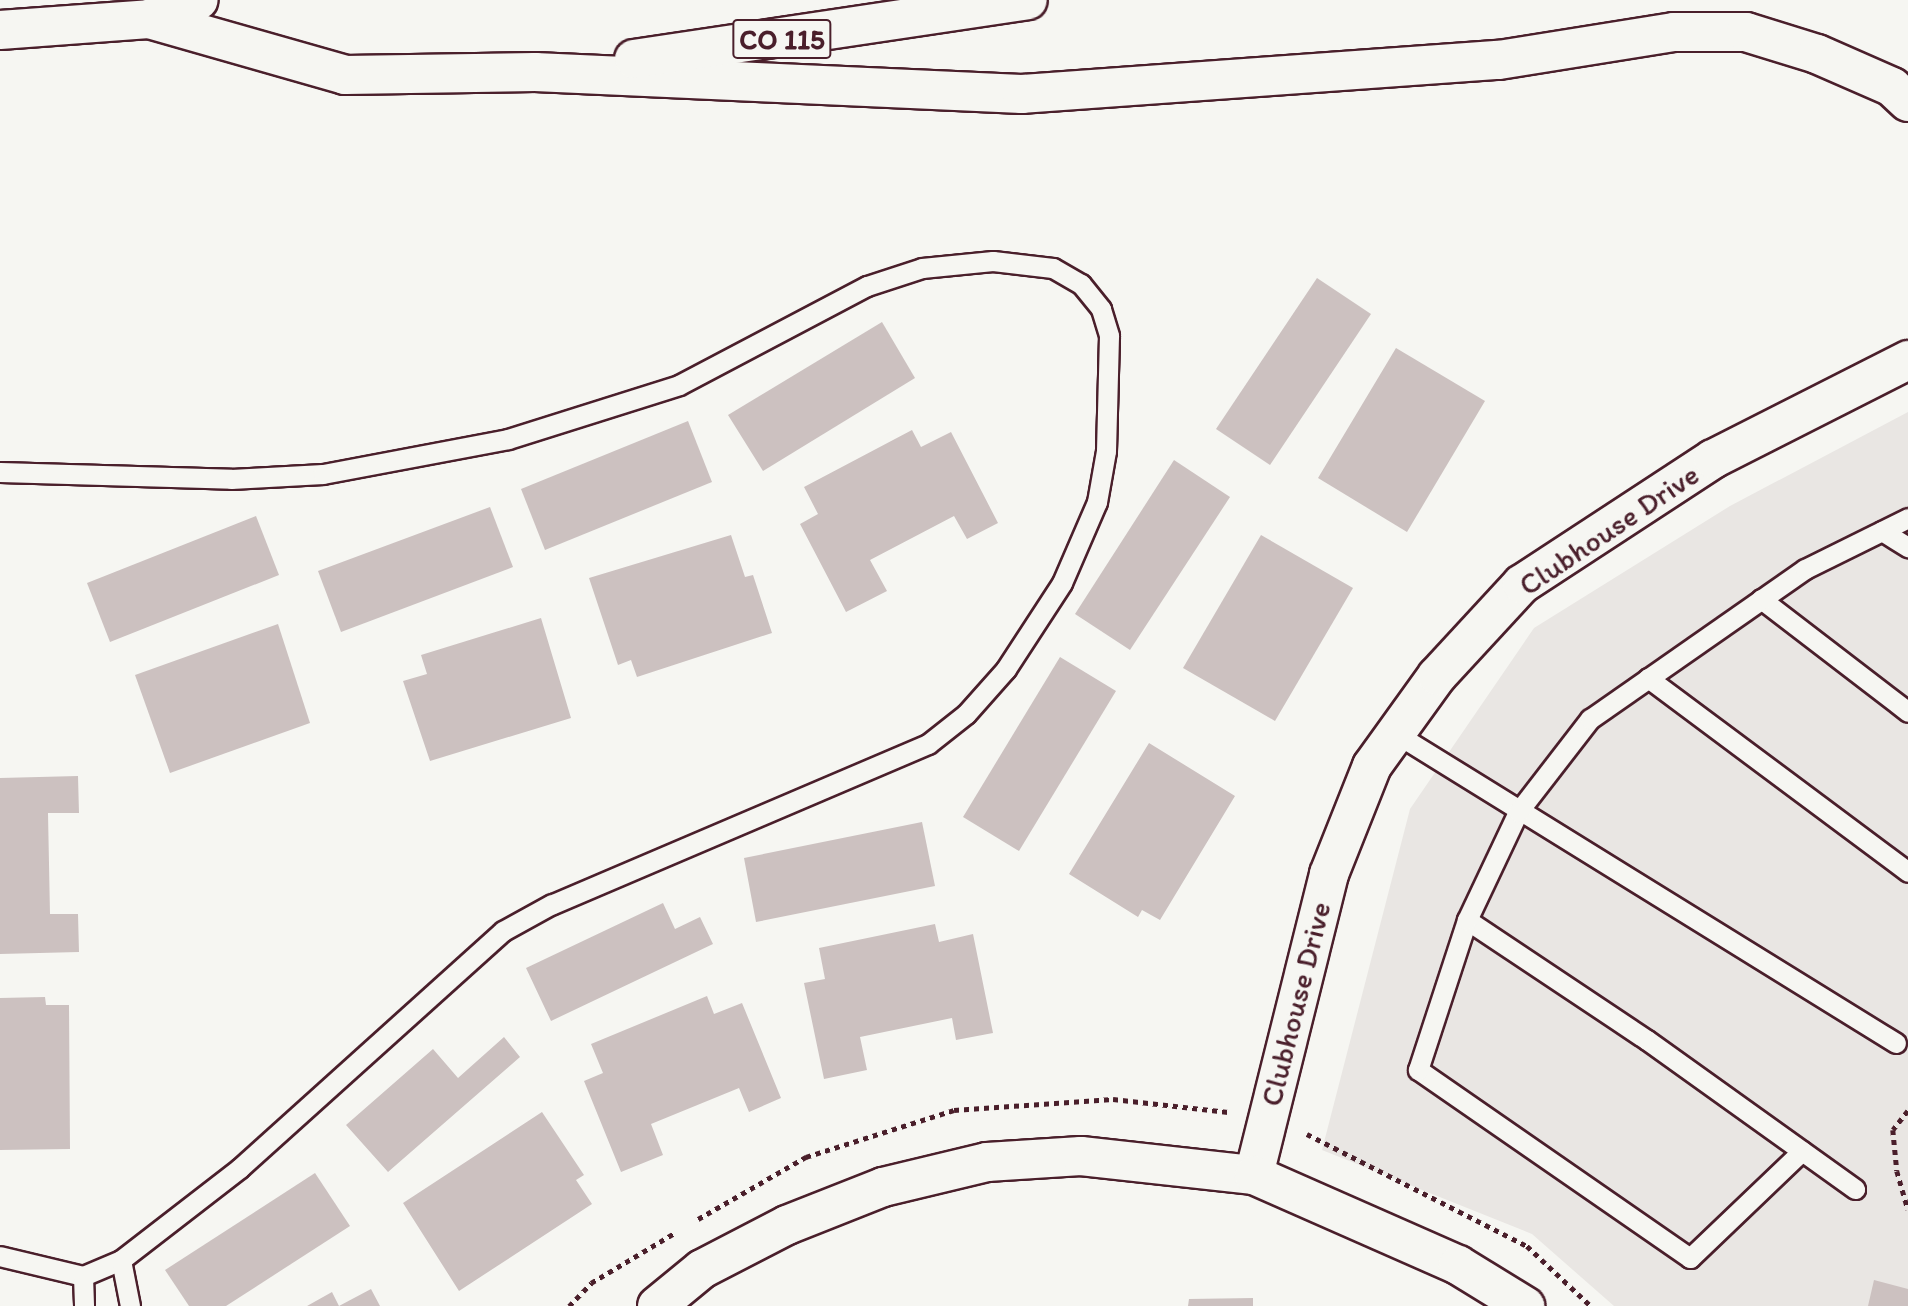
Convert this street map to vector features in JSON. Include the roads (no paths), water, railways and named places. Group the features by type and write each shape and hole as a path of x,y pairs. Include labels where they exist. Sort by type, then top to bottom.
{"main road":[{"name":"CO 115","path":"0,30 149,19 199,0"},
{"name":"CO 115","path":"149,19 345,75 535,72 1028,0"},
{"path":"535,72 1022,94 1499,60 1674,32 1746,32 1817,54 1892,87 1908,102"},
{"name":"Clubhouse Drive","path":"1254,1175 1329,874 1372,766 1437,676 1522,584 1713,459 1908,360"},
{"path":"657,1306 702,1269 787,1225 883,1187 987,1162 1081,1156 1254,1175 1458,1265 1525,1306"}],"lane":[{"path":"0,472 231,479 323,474 508,439 679,385 867,286 922,268 993,261 1054,268 1080,284 1101,309 1109,336 1106,451 1097,502 1062,583 1006,669 966,714 928,744 552,904 503,931 240,1168 121,1260 83,1276 0,1256"},
{"path":"1802,1152 1690,1258 1418,1070 1467,920 1518,813 1590,719 1805,569 1908,518"},
{"path":"1882,531 1908,547"},
{"path":"1761,599 1908,712"},
{"path":"1648,678 1908,872"},
{"path":"1395,733 1518,813 1896,1043"},
{"path":"1467,920 1647,1040 1854,1189"},
{"path":"121,1260 131,1306"},
{"path":"83,1276 84,1306"}]}
